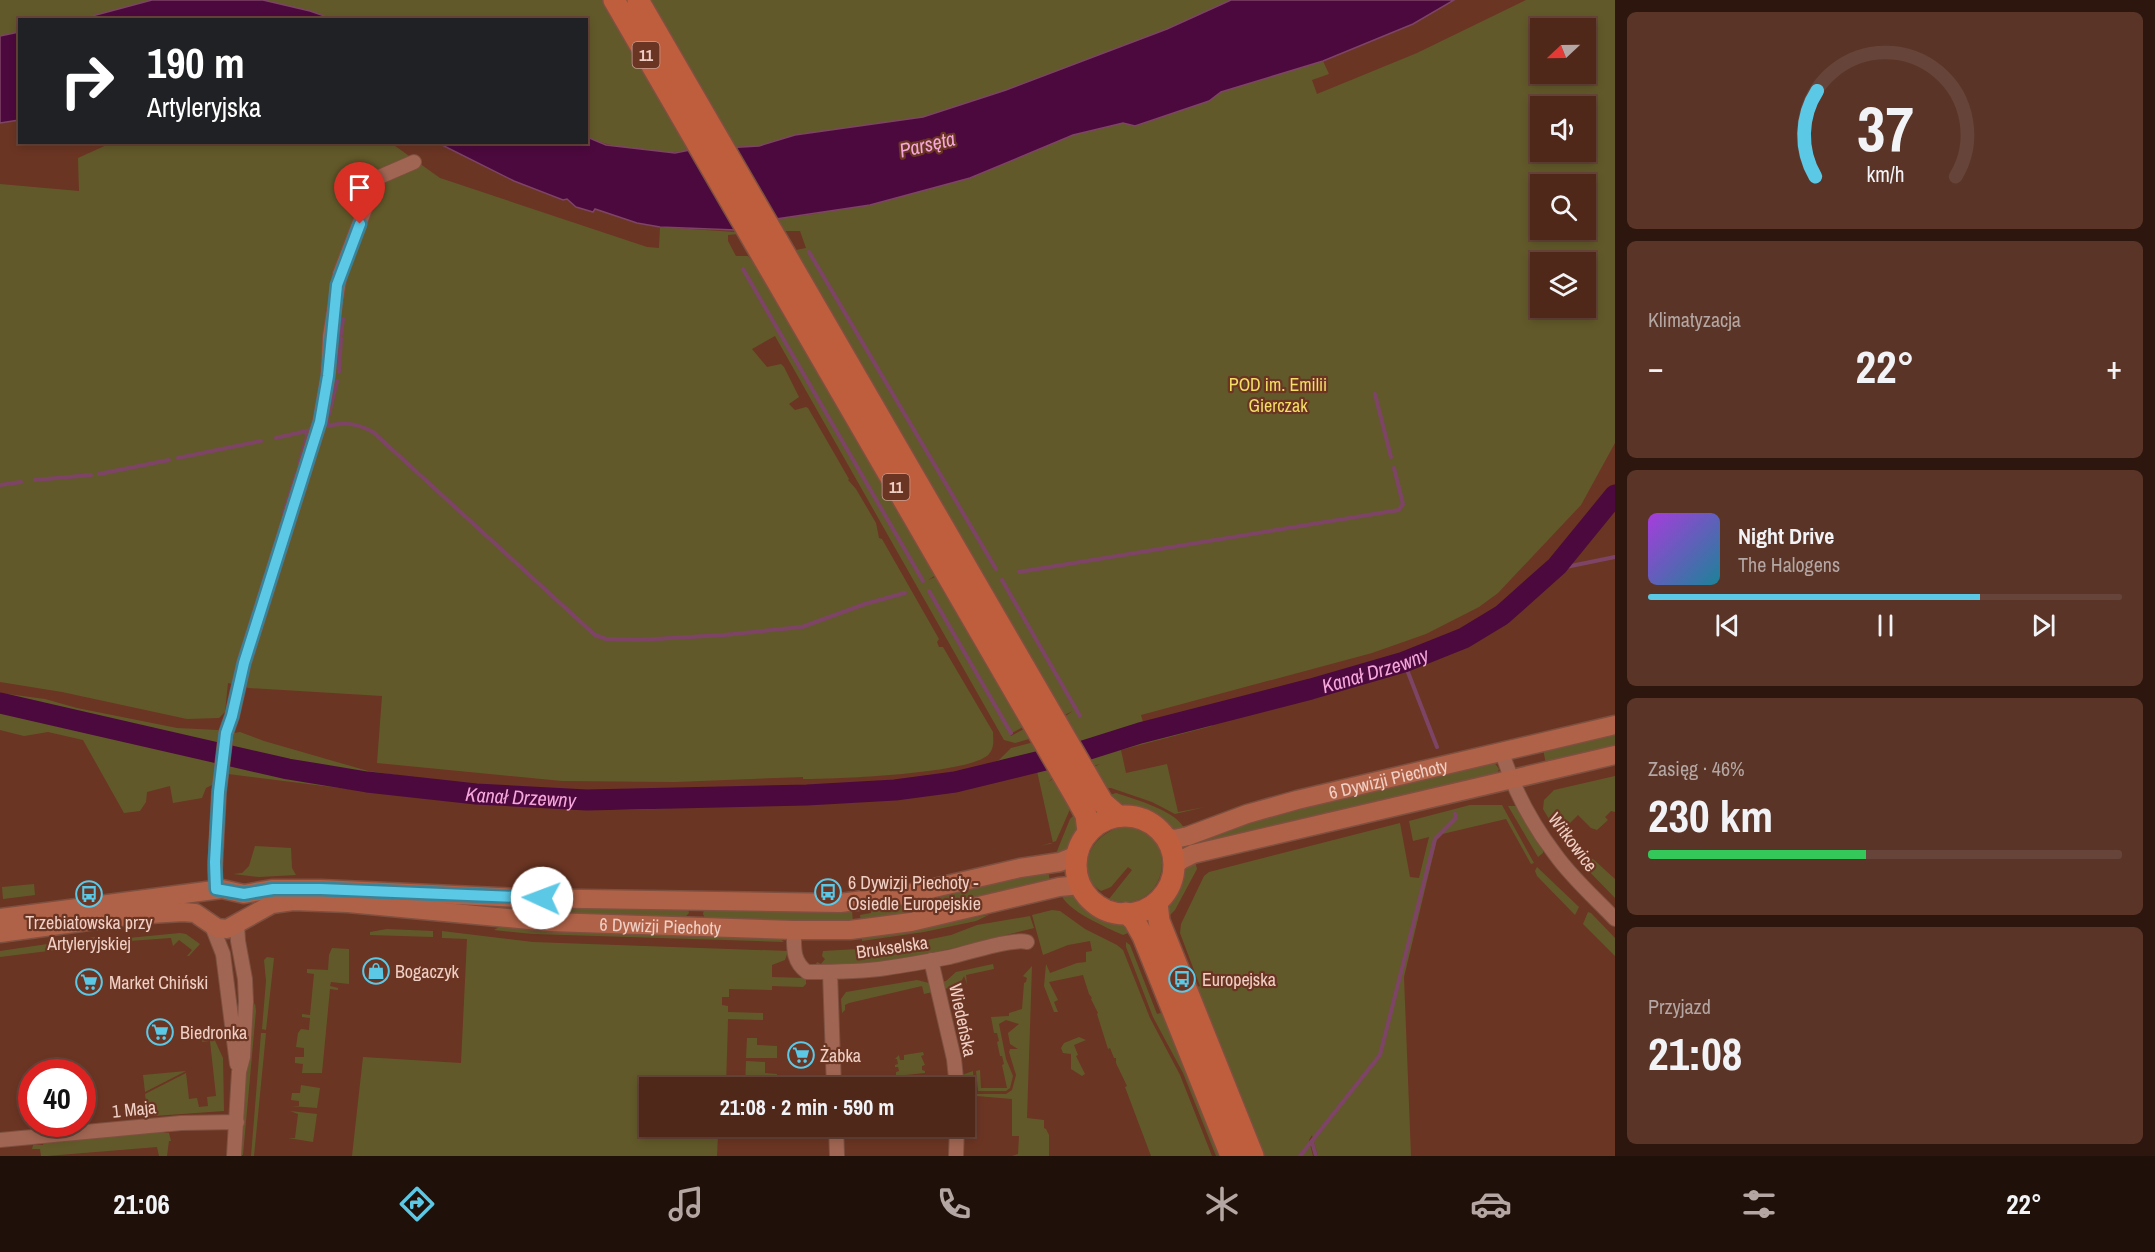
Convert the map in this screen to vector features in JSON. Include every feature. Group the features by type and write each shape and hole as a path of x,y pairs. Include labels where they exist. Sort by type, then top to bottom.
{"main road":[{"name":"11","path":"614,0 1086,815 1088,832"},
{"name":"11","path":"638,0 1101,799 1107,808 1118,816"},
{"path":"1118,816 1143,819 1154,825 1165,837 1172,851 1173,867 1168,886 1156,902 1146,909 1126,913 1114,912 1099,906 1090,899 1081,885 1076,869 1077,855 1088,832 1099,823 1118,816"},
{"path":"1156,902 1158,921 1253,1156"},
{"path":"1126,913 1134,920 1143,936 1231,1156"}],"street":[{"path":"234,1156 239,1072 243,1057 246,985 238,941 238,924 242,912 240,902 220,890 215,862 220,774 226,733 244,663 320,422 340,274 377,178 414,162"},
{"name":"6 Dywizji Piechoty","path":"1165,837 1182,838 1264,808 1615,725"},
{"name":"Witkowice","path":"1502,752 1511,779 1555,855 1615,919"},
{"name":"6 Dywizji Piechoty","path":"1173,867 1193,854 1615,755"},
{"name":"6 Dywizji Piechoty","path":"0,918 220,890 244,894 273,889 807,904 858,902 904,895 1020,868 1060,862 1077,855"},
{"name":"6 Dywizji Piechoty","path":"238,924 272,904 293,901 348,903 550,922 842,930 884,927 1059,887 1081,885"},
{"path":"220,890 205,898 206,921 224,954 235,1056 239,1072"},
{"path":"696,926 697,901"},
{"path":"0,933 133,915 190,912 217,928 227,929 238,924"},
{"name":"Brukselska","path":"794,930 795,959 807,972 862,971 931,960 1011,942 1027,942"},
{"name":"Wiedeńska","path":"931,960 954,1059 956,1077"},
{"path":"830,972 834,1077"},
{"name":"1 Maja","path":"0,1140 189,1122 237,1122"},
{"path":"836,1137 837,1156"},
{"path":"956,1156 957,1137"}],"green space":[{"path":"0,0 152,0 85,18 18,18 18,32 0,36"},
{"path":"263,0 608,0 666,100 661,103 667,115 670,114 690,150 652,152 611,145 588,137 588,18 330,18"},
{"path":"646,0 1231,0 1167,29 1006,90 923,117 795,135 759,146 734,147 714,110"},
{"name":"POD im. Emilii Gierczak","path":"1526,0 1615,0 1615,443 1581,505 1498,593 1479,607 1426,634 1372,653 1141,715 1145,729 1080,747 1064,717 1073,711 1060,717 797,264 802,261 796,250 806,248 800,231 783,231 776,219 815,214 970,178 1073,135 1123,123 1135,126 1209,101 1220,92 1323,61 1329,74 1312,80 1317,94 1417,53"},
{"path":"109,144 392,144 440,178 647,247 659,248 660,227 750,233 728,235 728,241 736,256 748,256 756,266 760,264 939,573 928,580 940,575 1027,725 1010,734 1011,736 1024,729 1029,739 1015,743 1004,740 775,336 752,349 767,367 781,364 784,367 799,397 789,404 795,410 808,408 848,480 876,523 879,538 882,539 939,639 937,642 939,647 943,647 993,732 991,751 977,761 931,771 843,778 803,779 803,777 675,782 562,781 377,763 382,696 249,688 228,683 225,712 219,718 187,719 62,692 0,682 0,184 79,191 78,158"},
{"path":"0,693 45,699 77,708 177,728 218,730 220,731 214,784 206,788 202,798 173,803 170,786 147,792 146,802 140,811 124,813 83,740 48,732 24,736 0,730"},
{"path":"1211,719 1212,726 1121,750 1126,773 1167,764 1178,812 1205,807 1175,814 1152,802 1106,788 1090,769 1100,764 1093,766 1085,756 1140,737"},
{"path":"240,732 368,771 440,781 627,795 920,779 949,775 985,765 999,760 1011,748 1034,742 1040,753 1027,757 1030,771 961,788 867,802 709,805 641,810 580,809 479,803 228,774 234,733"},
{"path":"1615,732 1615,749 1546,764 1543,749"},
{"path":"1494,762 1499,769 1496,775 1200,847 1197,839 1249,819"},
{"path":"1048,769 1053,778 1048,782 1057,777 1071,807 1056,841 1053,842 1037,771"},
{"path":"1615,776 1615,812 1611,811 1605,817 1608,820 1597,830 1591,828 1578,815 1565,828 1580,842 1580,846 1576,849 1565,846 1543,809 1544,800 1554,790"},
{"path":"1116,793 1165,812 1181,823 1185,830 1171,829 1144,811 1120,807 1106,796"},
{"path":"1470,805 1502,805 1534,863 1531,864 1506,819 1438,835 1404,977 1411,1156 1318,1156 1312,1135 1309,1140 1313,1156 1265,1156 1262,1148 1252,1137 1209,1031 1197,987 1200,986 1180,933 1181,924 1204,876 1209,872 1400,823 1410,877 1419,878 1429,837 1413,841 1409,821"},
{"path":"1508,806 1519,806 1543,847 1543,853 1538,857"},
{"path":"1077,812 1075,838 1068,848 1055,856 1070,819"},
{"path":"1126,827 1145,832 1156,843 1162,857 1161,872 1155,886 1144,897 1129,902 1109,899 1132,870 1128,867 1111,887 1101,891 1092,884 1087,864 1095,844 1103,836"},
{"path":"255,846 291,848 292,868 296,875 259,877 233,874 242,873 249,866"},
{"path":"1593,859 1615,879 1615,898 1579,861"},
{"path":"1195,861 1197,869 1175,910 1167,918 1166,906 1182,873"},
{"path":"1537,867 1579,907 1575,915 1537,876 1535,871"},
{"path":"1048,869 1050,882 929,912 861,923 860,915 871,913 871,904"},
{"path":"34,884 35,895 3,899 2,887"},
{"path":"1061,893 1077,898 1098,914 1133,931 1123,935 1098,923 1070,906"},
{"path":"406,898 688,909 689,913 682,920 543,915"},
{"path":"704,909 852,910 853,923 705,918"},
{"path":"1052,910 1060,911 1085,929 1123,950 1150,1018 1180,1075 1212,1156 1151,1156 1116,1058 1110,1048 1108,1049 1098,1013 1083,975 1049,982 1058,1000 1054,1002 1058,1012 1054,1012 1044,986 1046,964 1050,973 1086,962 1086,952 1092,951 1090,941 1068,945 1043,955 1032,915"},
{"path":"1588,912 1615,938 1615,956 1583,924"},
{"path":"989,915 976,921 924,932 862,941 862,935"},
{"path":"1030,916 1034,928 948,949 904,959 861,965 815,966 817,962 821,964 825,959 822,956 823,951 892,947 951,935 977,925"},
{"path":"501,926 778,937 784,942 533,934 494,930"},
{"path":"387,929 433,931 433,937 370,935 370,932"},
{"path":"442,931 533,942 788,951 785,960 772,965 772,977 806,978 806,984 803,987 772,986 772,990 729,989 729,997 722,997 722,1005 728,1006 728,1012 763,1013 763,1020 728,1019 726,1077 639,1077 639,1137 718,1137 717,1156 352,1156 363,1057 461,1063 467,939 442,938"},
{"path":"186,934 200,944 189,956 187,956 192,950 179,940 173,946 171,938 129,941 130,950 118,939"},
{"path":"95,937 95,942 64,949 0,957 0,951"},
{"path":"1126,942 1130,945 1157,1014 1161,1013 1178,1041 1224,1156 1216,1156 1183,1073 1153,1017"},
{"path":"332,948 349,949 349,984 331,982 330,986 338,990 330,989 322,1073 302,1073 303,1064 295,1063 295,1057 304,1057 304,1048 296,1047 298,1033 301,1029 309,1030 310,1018 302,1017 302,1014 310,1015 314,974 307,973 307,969 328,970"},
{"path":"267,957 274,958 266,1030 262,1029 266,981 264,960"},
{"path":"993,964 994,969 966,975 967,984 964,976 959,986 944,989 941,982 946,981 956,972"},
{"path":"1032,966 1027,1118 1044,1120 1044,1128 1049,1135 1049,1156 1012,1156 1018,1154 1019,1136 1012,1136 1012,1099 975,1096 975,1094 1006,1094 1012,1090 1016,1075 1009,1052 1010,1049 1018,1049 1010,1044 1008,1033 1019,1024 1006,1020 999,1024 1006,1059 1013,1076 1010,1088 1006,1091 978,1091 976,1071 980,1070 981,1088 1007,1088 1002,1065 1004,1064 997,1042 999,1041 997,1033 994,1033 991,1017 1009,1016 1009,1013 1022,1009 1024,983 1027,978 1023,976"},
{"path":"917,980 933,984 933,992 924,994 922,986 849,1003 845,1005 842,1013 841,999 846,992"},
{"path":"255,1003 243,1155 240,1155 247,1047 251,1011"},
{"path":"211,1032 223,1058 224,1111 154,1116 147,1108 145,1094 186,1073 189,1099 197,1098 199,1107 208,1106 207,1097 216,1096 210,1041 202,1042 204,1035"},
{"path":"261,1033 266,1033 254,1156 251,1156"},
{"path":"1079,1037 1086,1040 1074,1045 1078,1055 1076,1056 1085,1074 1082,1076 1071,1069 1071,1054 1063,1053 1061,1048 1064,1043"},
{"path":"747,1038 757,1038 757,1045 777,1046 777,1058 746,1058"},
{"path":"923,1052 924,1055 921,1056 925,1065 922,1066 922,1070 925,1073 896,1076 896,1072 899,1071 898,1067 895,1067 898,1064 895,1059 899,1055 900,1060 904,1060 904,1055"},
{"path":"746,1061 765,1062 765,1073 777,1074 777,1077 745,1077"},
{"path":"186,1071 145,1092 143,1075"},
{"path":"973,1071 973,1077 962,1077 962,1075"},
{"path":"301,1085 320,1088 317,1108 291,1106 299,1106 299,1101 291,1100 292,1093 300,1093"},
{"path":"290,1111 317,1114 313,1142 288,1138 295,1138 298,1114"},
{"path":"163,1130 164,1133 169,1133 171,1141 169,1141 167,1156 159,1156 157,1147 47,1156 41,1156 40,1149 32,1149 33,1145 43,1145 44,1141"}],"water":[{"path":"152,0 263,0 330,18 85,18"},
{"name":"Parsęta","path":"1231,0 1454,0 1413,24 1323,61 1221,92 1209,101 1135,126 1123,123 1073,135 970,178 870,205 776,219 736,230 660,227 637,223 595,209 593,212 576,207 567,199 563,200 514,181 440,144 588,144 588,137 606,145 675,153 759,146 795,135 923,117 1006,90 1167,29"},
{"path":"18,32 18,120 0,123 0,36"}],"waterway":[{"path":"809,252 996,569"},
{"path":"743,269 923,581"},
{"path":"341,334 343,319"},
{"path":"339,372 341,338"},
{"path":"329,414 337,381"},
{"path":"1375,394 1391,457"},
{"path":"328,418 327,426 351,424 373,432 595,635 606,639 638,640 724,635 802,627 865,604 905,593"},
{"path":"276,438 311,430"},
{"path":"299,464 307,437 306,431"},
{"path":"178,458 261,441"},
{"path":"99,474 169,460"},
{"path":"1019,572 1399,510 1403,504 1394,468"},
{"path":"35,480 91,475"},
{"path":"284,512 296,475"},
{"path":"0,485 21,482"},
{"name":"Kanał Drzewny","path":"1083,751 1140,733 1311,689 1404,662 1464,638 1502,615 1557,566 1615,495"},
{"path":"1557,566 1561,568 1615,557"},
{"path":"1002,580 1080,716"},
{"path":"929,591 1011,733"},
{"path":"1404,662 1437,747"},
{"name":"Kanał Drzewny","path":"0,703 288,769 367,782 476,794 587,800 807,795 895,790 955,782 1045,760"},
{"path":"1300,1156 1380,1055 1435,839 1456,818 1455,814"},
{"path":"1312,1142 1316,1156"}],"place":[{"name":"6 Dywizji Piechoty - Osiedle Europejskie","path":"828,892"},
{"name":"Trzebiatowska przy Artyleryjskiej","path":"89,894"},
{"name":"Bogaczyk","path":"376,971"},
{"name":"Europejska","path":"1182,979"},
{"name":"Market Chiński","path":"89,982"},
{"name":"Biedronka","path":"160,1032"},
{"name":"Żabka","path":"801,1055"}],"route":[{"path":"360,224 337,285 330,336 328,376 320,422 244,663 226,733 219,792 215,862 216,889 244,894 273,889 321,889 542,898"}]}
